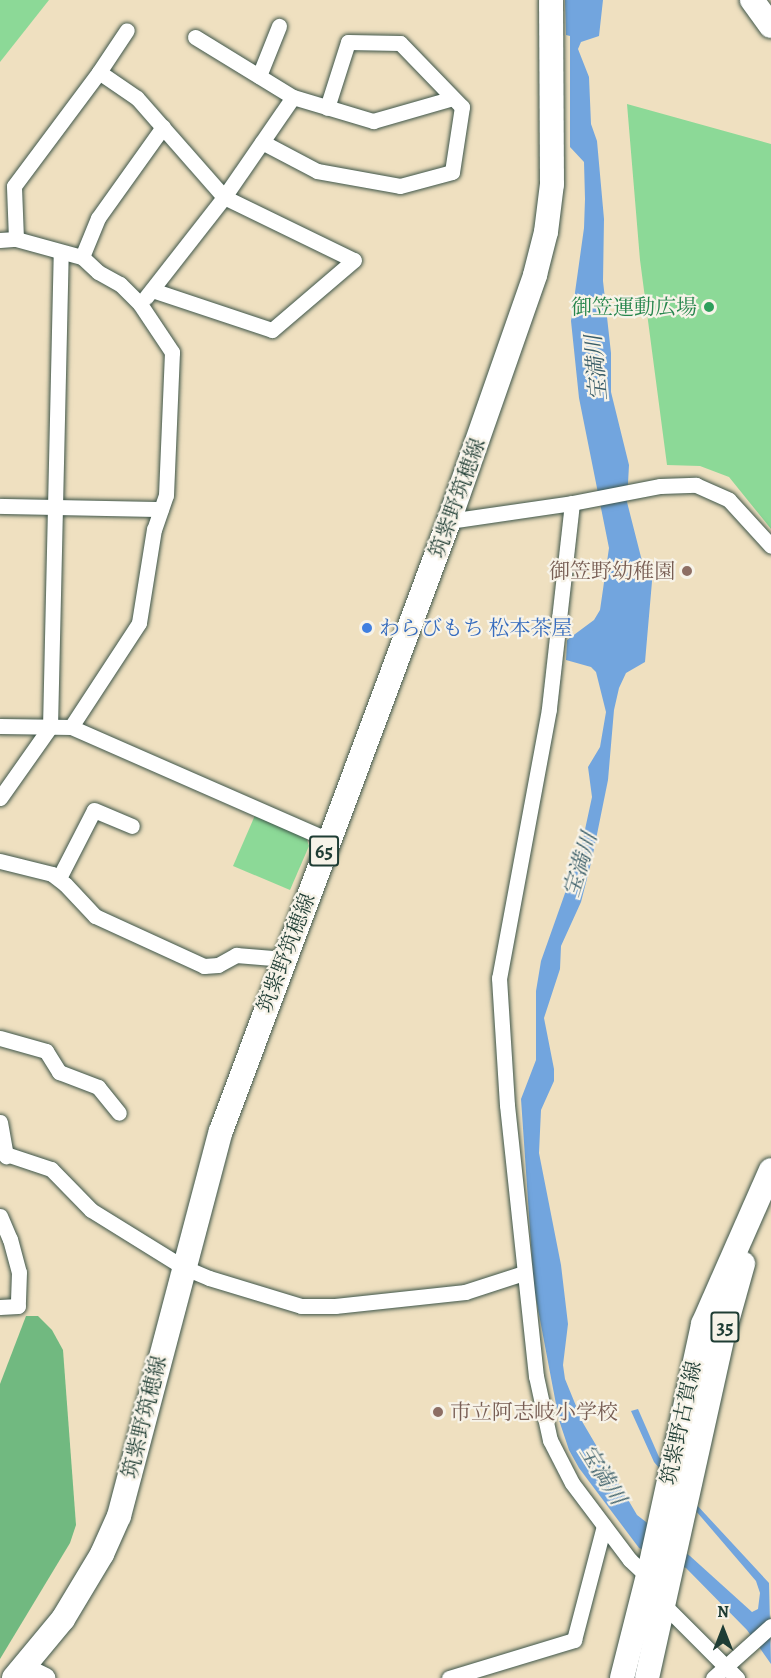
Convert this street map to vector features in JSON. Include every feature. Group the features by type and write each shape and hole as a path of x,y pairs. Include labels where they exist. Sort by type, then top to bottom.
{"main road":[{"name":"筑紫野筑穂線","path":"18,1673 63,1619 102,1554 119,1516 183,1267 221,1131 449,520 535,275 546,232 552,184 551,0"},
{"path":"752,0 771,26"},
{"name":"筑紫野古賀線","path":"622,1678 656,1571 682,1471 683,1408 704,1324 769,1174"},
{"name":"筑紫野古賀線","path":"647,1678 665,1606 656,1571"}],"street":[{"path":"259,76 279,26"},
{"path":"16,239 14,186 99,72 127,30"},
{"path":"195,37 293,97 373,121 453,98"},
{"path":"262,142 317,171 400,186 452,172 462,107 400,43 348,42 327,108"},
{"path":"99,72 137,98 224,197 354,260 272,330 152,290"},
{"path":"140,304 224,197 293,97"},
{"path":"82,257 98,219 163,127"},
{"path":"0,240 16,239 82,257 99,272 120,284 140,304 172,352 166,495 154,529 140,623 71,727"},
{"path":"0,798 50,727 61,252"},
{"path":"449,520 579,501 660,486 696,485 729,500 771,546"},
{"path":"579,501 549,709 499,978 507,1106 536,1376 550,1440 572,1483 630,1560 656,1571"},
{"path":"0,506 161,509"},
{"path":"0,726 71,727 328,840"},
{"path":"59,878 94,810 132,826"},
{"path":"0,861 59,878 95,916 204,966 218,964 236,956 285,960"},
{"path":"0,1038 46,1051 59,1072 98,1087 119,1113"},
{"path":"0,1122 3,1154 51,1169 91,1209 183,1267 209,1278 301,1306 335,1306 465,1292 524,1274"},
{"path":"0,1216 19,1272 18,1306 0,1307"},
{"path":"449,1678 574,1640 604,1526"},
{"path":"665,1606 729,1664 737,1678"},
{"path":"713,1678 771,1626"},
{"path":"18,1673 46,1678"}],"green space":[{"path":"0,0 49,0 0,62"},
{"name":"御笠運動広場","path":"627,104 771,144 771,529 729,477 700,466 667,465 640,260"},
{"path":"256,813 305,834 309,846 290,890 233,866"},
{"path":"26,1316 38,1316 52,1330 63,1350 76,1525 70,1543 0,1659 0,1384"}],"water":[{"name":"宝満川","path":"565,0 603,0 599,36 581,42 578,49 589,77 591,124 597,141 604,219 603,281 611,353 611,392 629,465 627,502 642,561 653,570 645,662 626,673 619,688 614,710 608,780 592,859 581,902 561,946 560,969 544,1018 554,1069 554,1081 541,1110 539,1153 561,1265 568,1324 563,1365 565,1379 583,1423 637,1515 690,1556 752,1612 758,1609 760,1593 756,1581 654,1462 631,1411 638,1409 659,1457 695,1503 769,1583 771,1664 747,1630 686,1568 639,1548 579,1468 569,1450 559,1420 534,1288 521,1099 536,1060 536,991 541,961 581,848 592,797 588,767 600,747 606,712 596,672 591,667 566,660 567,640 594,620 600,610 609,548 579,398 571,321 584,228 585,199 584,162 570,147 570,36 566,35"}],"place":[{"name":"御笠運動広場","path":"709,307"},
{"name":"御笠野幼稚園","path":"687,571"},
{"name":"わらびもち 松本茶屋","path":"367,628"},
{"name":"市立阿志岐小学校","path":"438,1412"}]}
